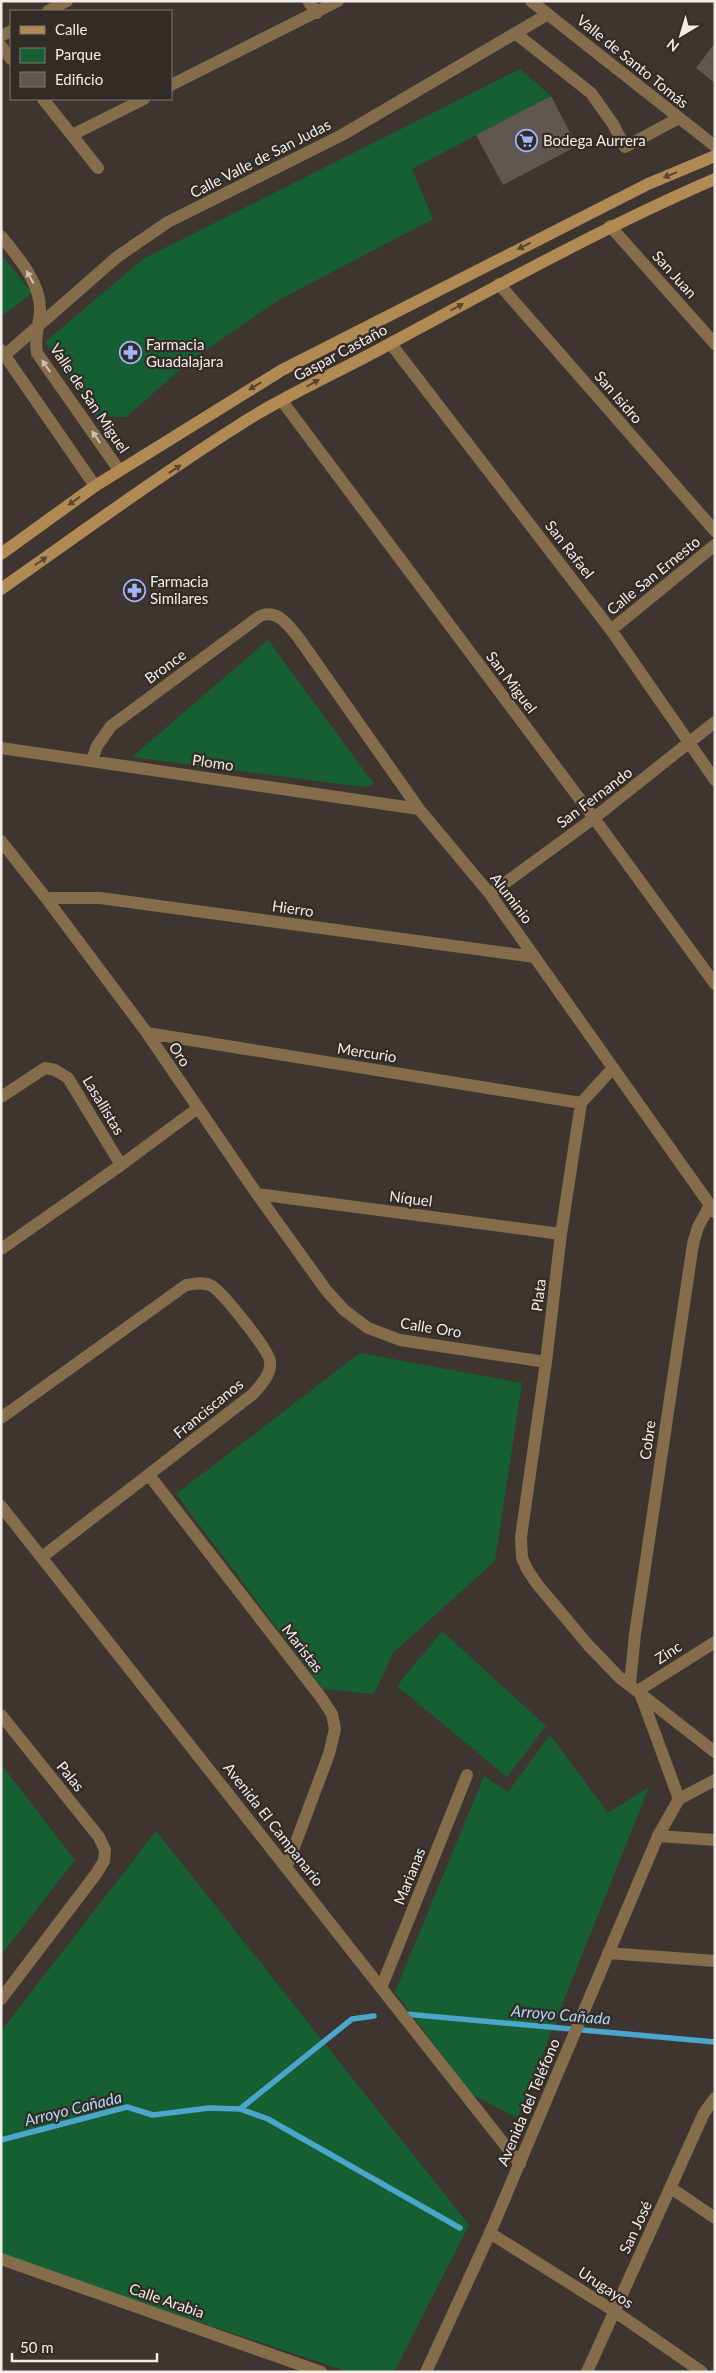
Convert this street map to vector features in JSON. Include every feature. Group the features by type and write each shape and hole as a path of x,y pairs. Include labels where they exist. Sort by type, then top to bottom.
{"main road":[{"name":"Gaspar Castaño","path":"1,554 119,470 282,370 648,184 715,156"},
{"name":"Gaspar Castaño","path":"1,589 104,516 248,420 327,375 391,344 499,284 610,226 715,179"}],"street":[{"path":"50,10 67,1"},
{"path":"308,1 317,13"},
{"path":"172,85 338,1"},
{"name":"Valle de Santo Tomás","path":"532,1 715,146"},
{"name":"Calle Valle de San Judas","path":"3,352 39,324 117,257 168,222 342,135 548,14"},
{"path":"515,33 591,93 613,124 625,147 679,118"},
{"path":"1,46 10,58"},
{"path":"44,100 98,168"},
{"path":"72,135 142,100"},
{"name":"San Juan","path":"610,226 715,344"},
{"name":"Valle de San Miguel","path":"1,236 28,273 40,298 39,324 36,337 37,353 119,470"},
{"name":"San Isidro","path":"499,284 715,531"},
{"name":"San Rafael","path":"391,344 611,630 715,780"},
{"path":"3,352 95,486"},
{"name":"San Miguel","path":"282,401 594,818 715,984"},
{"name":"Calle San Ernesto","path":"611,630 715,545"},
{"name":"Bronce","path":"92,760 98,746 111,726 260,616 271,614"},
{"name":"Aluminio","path":"271,614 284,620 298,637 419,809 490,894 712,1208"},
{"name":"San Fernando","path":"490,894 594,818 689,745 715,722"},
{"name":"Plomo","path":"1,748 419,809"},
{"name":"Oro","path":"1,841 147,1033 257,1194 326,1290"},
{"name":"Hierro","path":"46,898 100,898 535,957"},
{"name":"Mercurio","path":"147,1033 581,1103"},
{"name":"Lasallistas","path":"1,1097 45,1068 55,1070 68,1078 121,1165"},
{"path":"581,1103 613,1068"},
{"name":"Plata","path":"521,1537 546,1362 561,1234 581,1103"},
{"path":"1,1249 121,1165 198,1108"},
{"name":"Níquel","path":"257,1194 561,1234"},
{"name":"Cobre","path":"679,1800 635,1687 634,1634 693,1244 698,1227 712,1208"},
{"name":"Franciscanos","path":"1,1418 186,1285 200,1283 210,1285 224,1296 264,1349 270,1361 269,1372 253,1394 42,1556"},
{"name":"Calle Oro","path":"326,1290 344,1310 368,1328 388,1336 546,1362"},
{"name":"Maristas","path":"149,1475 332,1714 336,1728 329,1754 287,1866"},
{"name":"Avenida El Campanario","path":"1,1506 287,1866 520,2164"},
{"name":"Cobre","path":"521,1537 522,1558 537,1584 589,1646 620,1676 715,1752"},
{"name":"Zinc","path":"635,1687 715,1642"},
{"name":"Palas","path":"1,1715 99,1837 106,1850 104,1861 83,1894 1,1999"},
{"name":"Marianas","path":"382,1988 468,1775"},
{"path":"679,1800 715,1780"},
{"name":"Avenida del Teléfono","path":"426,2372 520,2164 658,1836 679,1800"},
{"path":"658,1836 715,1840"},
{"path":"608,1953 715,1961"},
{"name":"San José","path":"586,2372 704,2113 715,2098"},
{"path":"671,2188 715,2218"},
{"name":"Urugayos","path":"490,2233 614,2311 702,2372"},
{"name":"Calle Arabia","path":"1,2259 321,2372"}],"green space":[{"path":"520,69 551,96 412,169 433,219 277,301 190,361 126,417 95,416 45,342 143,259"},
{"path":"1,254 32,293 1,317"},
{"path":"268,640 374,784 363,787 132,757"},
{"path":"360,1353 522,1383 495,1561 393,1653 374,1694 323,1689 176,1494"},
{"path":"442,1631 546,1726 507,1777 397,1686"},
{"path":"550,1735 608,1813 649,1787 517,2118 471,2094 395,1992 484,1776 508,1792"},
{"path":"1,1764 75,1860 1,1955"},
{"path":"156,1831 469,2225 394,2372 349,2372 1,2256 1,2031"}],"building":[{"path":"715,43 715,83 696,68"},
{"name":"Bodega Aurrera","path":"551,96 577,146 503,185 476,135"}],"waterway":[{"name":"Arroyo Cañada","path":"405,2014 715,2042"},
{"name":"Arroyo Cañada","path":"240,2109 352,2019 374,2016"},
{"name":"Arroyo Cañada","path":"1,2140 127,2107 153,2115 209,2108 240,2109 268,2119 460,2228"}],"place":[{"name":"Bodega Aurrera","path":"527,140"},
{"name":"Farmacia Guadalajara","path":"130,353"},
{"name":"Farmacia Similares","path":"134,590"}]}
